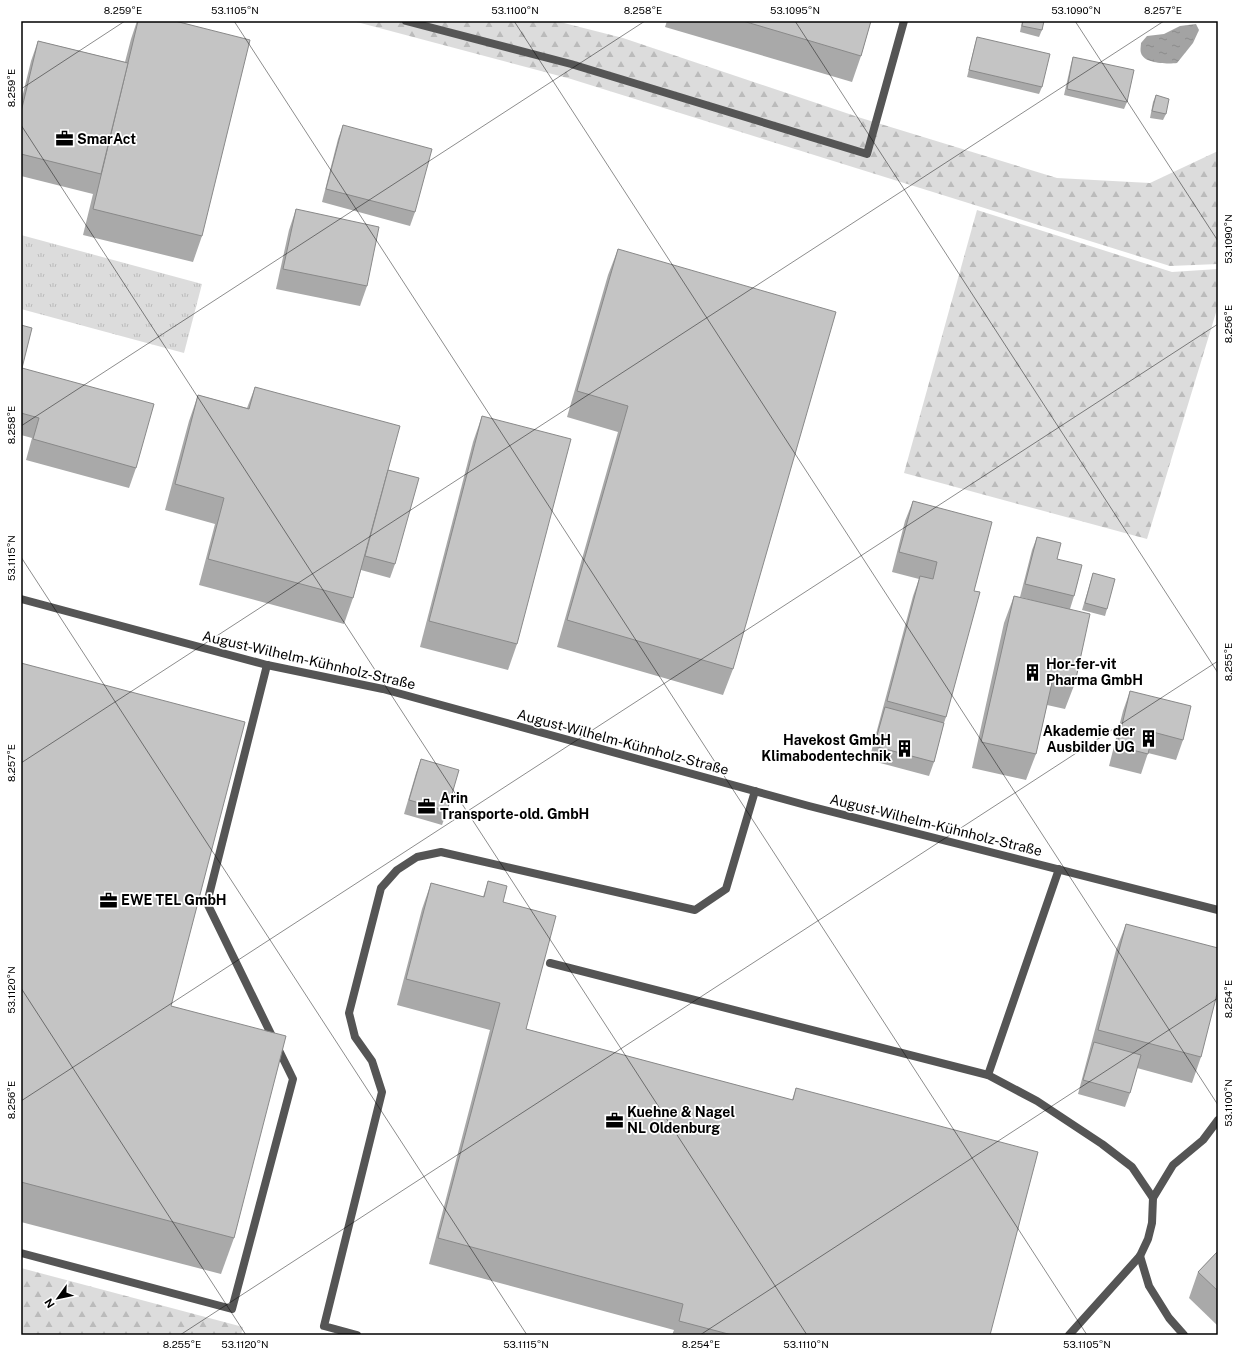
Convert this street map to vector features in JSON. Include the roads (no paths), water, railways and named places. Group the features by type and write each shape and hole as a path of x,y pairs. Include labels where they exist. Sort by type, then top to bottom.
{"street":[{"path":"406,21 571,64 867,154 904,21"},
{"name":"August-Wilhelm-Kühnholz-Straße","path":"21,599 267,665 382,689 755,791 1218,910"},
{"path":"21,1253 232,1310 293,1079 207,903 267,665"},
{"path":"357,1335 324,1326 382,1092 372,1061 355,1037 349,1013 380,888 397,870 417,857 441,852 695,910 726,889 755,791"},
{"path":"988,1075 1059,869"},
{"path":"550,963 988,1075 1036,1101 1102,1144 1132,1168 1153,1198"},
{"path":"1069,1335 1140,1256 1148,1239 1152,1223 1153,1198 1173,1165 1203,1140 1218,1120"},
{"path":"1140,1256 1149,1286 1169,1318 1184,1335"}],"water":[{"path":"1196,24 1199,30 1193,43 1177,63 1151,61 1143,57 1141,52 1141,43 1147,36 1164,34 1180,26"}],"place":[{"name":"SmarAct","path":"64,139"},
{"name":"Hor-fer-vit Pharma GmbH","path":"1033,672"},
{"name":"Akademie der Ausbilder UG","path":"1148,739"},
{"name":"Havekost GmbH Klimabodentechnik","path":"904,748"},
{"name":"Arin Transporte-old. GmbH","path":"427,806"},
{"name":"EWE TEL GmbH","path":"108,900"},
{"name":"Kuehne & Nagel NL Oldenburg","path":"614,1120"}]}
